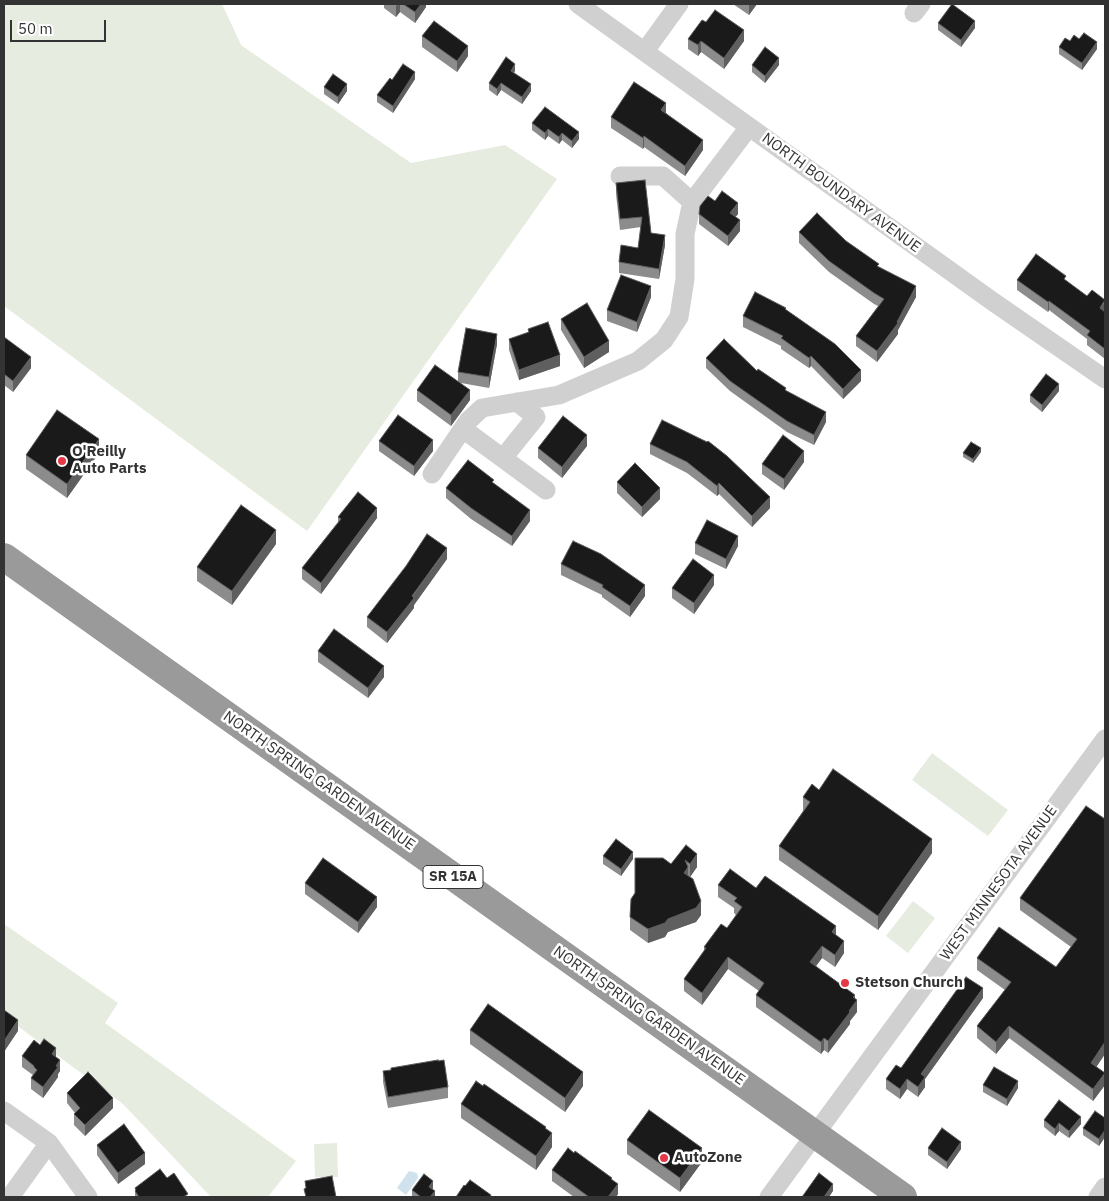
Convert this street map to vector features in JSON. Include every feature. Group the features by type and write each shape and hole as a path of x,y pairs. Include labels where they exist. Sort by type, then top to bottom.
{"highway":[{"name":"NORTH SPRING GARDEN AVENUE","path":"4,557 902,1197"}],"street":[{"name":"NORTH BOUNDARY AVENUE","path":"578,4 984,295 1105,379"},
{"path":"645,51 679,4"},
{"path":"432,474 468,421 482,408 558,394 638,361 664,340 679,317 685,279 685,234 692,202 750,127"},
{"path":"620,176 663,176 692,202"},
{"path":"503,458 536,417 517,402"},
{"path":"463,428 546,490"},
{"name":"WEST MINNESOTA AVENUE","path":"769,1197 1105,739"},
{"path":"4,1110 49,1143 88,1197"},
{"path":"10,1197 49,1143"},
{"path":"1098,1197 1105,1187"}],"shaded area":[{"path":"4,4 222,4 241,45 411,163 505,145 557,179 307,531 4,306"},
{"path":"932,753 1008,810 988,836 912,780"},
{"path":"913,901 935,918 908,953 886,936"},
{"path":"4,924 118,1003 105,1023 296,1161 268,1197 211,1197 123,1104 4,1016"},
{"path":"337,1143 338,1177 315,1177 314,1144"}],"water":[{"path":"409,1171 417,1173 418,1178 406,1195 397,1188"}],"building":[{"path":"403,4 421,4 415,12"},
{"path":"952,4 975,21 961,40 938,23"},
{"path":"715,10 744,30 724,58 701,41 698,45 688,39 702,20 706,22"},
{"path":"434,21 468,46 457,61 422,36"},
{"path":"1084,33 1097,42 1082,63 1059,47 1065,38 1070,41 1074,35 1079,39"},
{"path":"765,47 779,58 765,76 752,65"},
{"path":"506,57 515,64 511,71 531,84 522,97 501,83 497,89 489,83"},
{"path":"403,64 415,72 393,106 377,95 390,78 392,80"},
{"path":"333,74 347,84 338,97 324,87"},
{"path":"634,82 666,103 661,110 703,140 685,166 644,136 643,138 611,117"},
{"path":"545,107 579,132 572,141 562,133 559,137 548,129 545,133 532,123"},
{"path":"645,180 651,233 665,235 659,269 619,262 621,245 638,248 642,217 620,219 616,183"},
{"path":"722,191 738,203 730,213 740,220 728,236 699,214 700,206 708,196 715,201"},
{"path":"817,213 846,241 879,264 877,266 916,286 898,323 877,351 856,336 884,299 829,261 799,232"},
{"path":"1036,254 1066,276 1064,279 1087,296 1092,290 1105,300 1100,308 1105,312 1105,349 1087,335 1090,331 1017,280"},
{"path":"621,275 651,286 637,322 607,310"},
{"path":"755,292 786,308 835,344 861,370 843,389 811,356 809,358 781,338 783,336 743,316"},
{"path":"587,303 609,341 584,357 561,319"},
{"path":"548,322 560,355 519,370 509,339 529,332 528,329"},
{"path":"466,328 497,334 489,377 458,372"},
{"path":"4,337 31,357 13,381 4,374"},
{"path":"724,339 757,371 758,369 786,388 785,390 826,412 814,435 787,421 730,381 706,358"},
{"path":"435,365 470,390 451,415 417,390"},
{"path":"1046,374 1059,384 1042,405 1030,395"},
{"name":"O'Reilly Auto Parts","path":"57,410 99,439 67,484 26,455"},
{"path":"398,415 433,440 414,466 379,441"},
{"path":"563,416 587,435 562,467 538,448"},
{"path":"662,420 708,441 727,456 770,497 752,516 719,483 717,486 687,462 650,444"},
{"path":"783,435 804,451 784,479 762,464"},
{"path":"971,442 981,448 973,459 963,453"},
{"path":"468,460 494,480 492,482 530,510 512,536 446,488"},
{"path":"635,463 660,488 642,507 617,482"},
{"path":"358,492 377,508 321,583 302,568 341,519 338,517"},
{"path":"241,505 276,530 232,591 197,567"},
{"path":"707,520 738,536 726,559 695,543"},
{"path":"427,534 447,548 412,596 414,598 387,632 367,617 406,566"},
{"path":"573,541 601,554 645,585 630,606 602,587 603,585 561,564"},
{"path":"693,559 714,575 694,603 672,588"},
{"path":"334,629 384,666 368,688 318,651"},
{"path":"833,769 932,839 878,916 779,846 810,802 803,797 812,784 819,790"},
{"path":"1086,806 1105,819 1105,1042 1091,1063 1105,1073 1093,1089 1009,1026 996,1042 977,1026 1011,982 977,958 999,927 1056,967 1077,939 1020,898"},
{"path":"616,839 633,852 621,869 603,856"},
{"path":"686,845 697,854 690,864 685,860 688,867 684,873 693,879 701,901 696,908 648,929 630,917 631,899 635,893 635,858 663,858 671,864"},
{"path":"323,858 377,897 358,922 305,883"},
{"path":"730,869 756,888 765,876 836,926 832,932 844,941 835,955 822,946 810,962 855,995 853,997 857,1000 828,1041 824,1038 821,1042 756,995 764,983 728,957 702,993 684,979 721,924 727,928 742,907 734,901 737,898 718,885"},
{"path":"966,977 983,988 921,1074 925,1077 918,1087 907,1079 900,1089 886,1079 896,1065 901,1068"},
{"path":"488,1004 583,1072 565,1098 470,1030"},
{"path":"4,1010 18,1020 4,1041"},
{"path":"44,1039 56,1048 52,1054 60,1060 56,1066 58,1067 43,1087 31,1078 37,1070 22,1056 34,1040 40,1045"},
{"path":"444,1060 448,1087 388,1097 383,1071"},
{"path":"994,1067 1018,1081 1007,1099 983,1085"},
{"path":"88,1072 113,1098 85,1125 74,1114 80,1108 67,1093"},
{"path":"476,1081 483,1086 484,1084 552,1133 536,1156 461,1104"},
{"path":"1059,1100 1081,1117 1069,1131 1059,1123 1055,1129 1044,1120"},
{"name":"AutoZone","path":"649,1110 702,1148 680,1178 627,1140"},
{"path":"1095,1111 1105,1118 1105,1130 1099,1139 1083,1128"},
{"path":"124,1124 145,1153 118,1173 97,1145"},
{"path":"942,1128 961,1142 947,1162 928,1148"},
{"path":"568,1148 574,1153 575,1151 618,1184 608,1197 589,1197 552,1170"},
{"path":"160,1169 167,1178 174,1173 188,1194 183,1197 139,1197 135,1188"},
{"path":"819,1173 833,1184 824,1197 802,1197"},
{"path":"424,1174 433,1181 429,1187 435,1191 430,1197 421,1197 412,1190"},
{"path":"332,1176 336,1197 306,1197 305,1181"},
{"path":"470,1180 491,1195 490,1197 456,1197"}],"place":[{"name":"O'Reilly Auto Parts","path":"62,461"},
{"name":"Stetson Church","path":"845,983"},
{"name":"AutoZone","path":"664,1158"}]}
